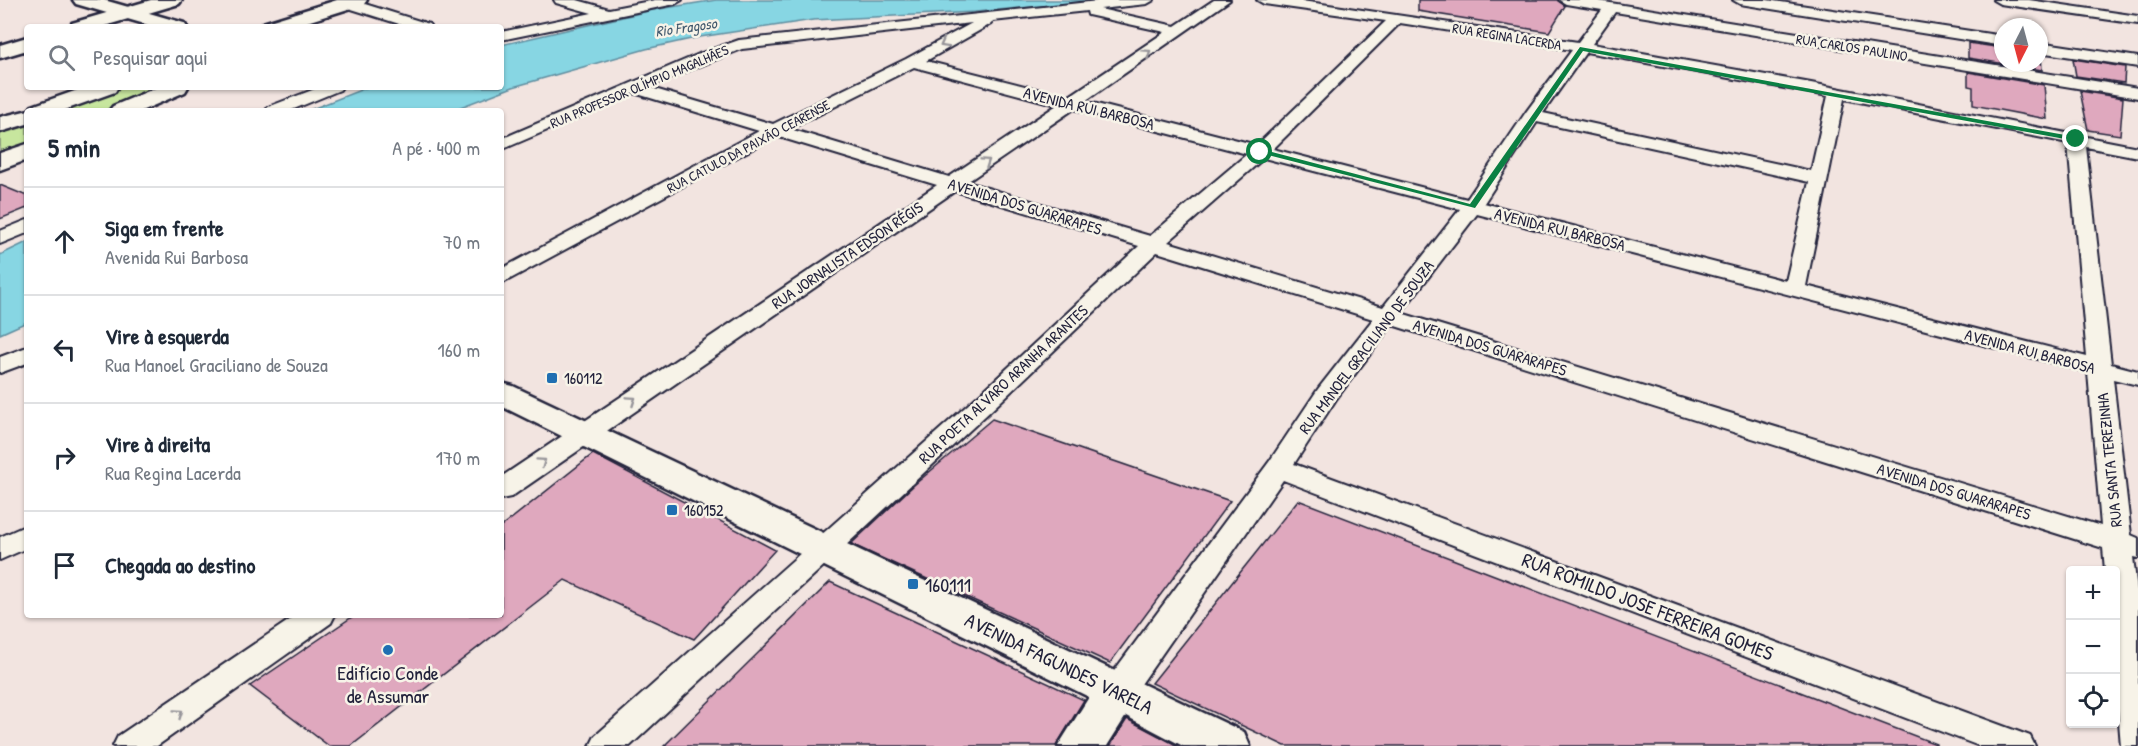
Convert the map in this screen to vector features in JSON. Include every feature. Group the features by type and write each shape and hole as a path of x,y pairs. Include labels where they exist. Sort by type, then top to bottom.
{"main road":[{"path":"83,0 166,24"},
{"path":"89,24 172,0"},
{"path":"280,24 352,2"},
{"path":"295,24 328,9"},
{"path":"0,52 24,44"},
{"path":"48,108 99,90"},
{"path":"129,108 170,90"},
{"path":"0,125 24,117"},
{"path":"0,162 24,152"},
{"path":"0,172 24,172"},
{"name":"AVENIDA FAGUNDES VARELA","path":"504,394 1119,691 1227,746"},
{"name":"RUA MANOEL GRACILIANO DE SOUZA","path":"1081,746 1119,691"}],"street":[{"path":"561,0 609,13"},
{"path":"504,35 675,0"},
{"path":"996,16 1148,0"},
{"name":"RUA JORNALISTA EDSON RÉGIS","path":"504,488 1073,104 1223,0"},
{"name":"RUA REGINA LACERDA","path":"1264,0 1396,18 1837,93 2138,152"},
{"name":"RUA CARLOS PAULINO","path":"1566,0 2138,93"},
{"path":"1740,0 1994,40"},
{"path":"2000,0 2138,20"},
{"path":"352,2 415,24"},
{"path":"1073,7 1179,31"},
{"name":"RUA MANOEL GRACILIANO DE SOUZA","path":"1119,691 1278,468 1327,394 1472,207 1532,116 1611,8"},
{"name":"RUA CATULO DA PAIXÃO CEARENSE","path":"504,276 773,131 912,62 996,16"},
{"name":"RUA PROFESSOR OLÍMPIO MAGALHÃES","path":"504,144 710,54 739,45 803,35 996,16"},
{"name":"RUA POETA ALVARO ARANHA ARANTES","path":"607,746 990,398 1153,244 1260,152 1396,18"},
{"path":"2048,47 2138,62"},
{"name":"AVENIDA RUI BARBOSA","path":"912,62 2138,378"},
{"name":"AVENIDA DOS GUARARAPES","path":"634,88 1389,316 2127,545"},
{"path":"282,108 326,90"},
{"path":"1795,289 1837,93"},
{"path":"1532,116 1818,178"},
{"name":"RUA SANTA TEREZINHA","path":"2076,139 2100,369 2127,545 2138,746"},
{"path":"0,238 24,227"},
{"path":"0,366 24,355"},
{"name":"RUA ROMILDO JOSE FERREIRA GOMES","path":"1278,468 2018,746"},
{"path":"0,550 24,537"},
{"path":"130,746 316,618"}],"green space":[{"path":"101,90 152,90 111,108 51,108"},
{"path":"24,120 24,147 0,158 0,132"}],"water":[{"name":"Rio Fragoso","path":"716,0 1107,0 975,12 813,20 700,37 646,49 513,87 458,108 315,108 360,90 504,90 504,44 653,10"},
{"path":"24,243 24,323 0,334 0,255"}],"building":[{"path":"1418,0 1557,0 1565,6 1549,32 1418,11"},
{"path":"1968,43 1994,47 1994,62 1968,58"},
{"path":"2073,59 2125,67 2124,83 2076,76"},
{"path":"1968,72 2044,85 2047,119 1973,105 1973,87 1968,86"},
{"path":"2080,91 2123,98 2120,135 2088,130"},
{"path":"0,185 24,195 24,209 0,219"},
{"path":"992,419 1230,501 1110,663 851,544 914,485"},
{"path":"593,454 775,550 694,639 565,580 351,746 329,746 250,686 351,618 504,618 504,525"},
{"path":"1298,500 1936,744 1936,746 1285,746 1152,683"},
{"path":"830,582 1084,700 1056,746 664,746"},
{"path":"1127,719 1178,746 1110,746"}],"place":[{"name":"160112","path":"552,378"},
{"name":"160152","path":"672,510"},
{"name":"160111","path":"913,584"},
{"name":"Edifício Conde de Assumar","path":"388,650"}],"route":[{"path":"1260,152 1472,207 1532,116 1582,49 1837,93 2076,139"}]}
